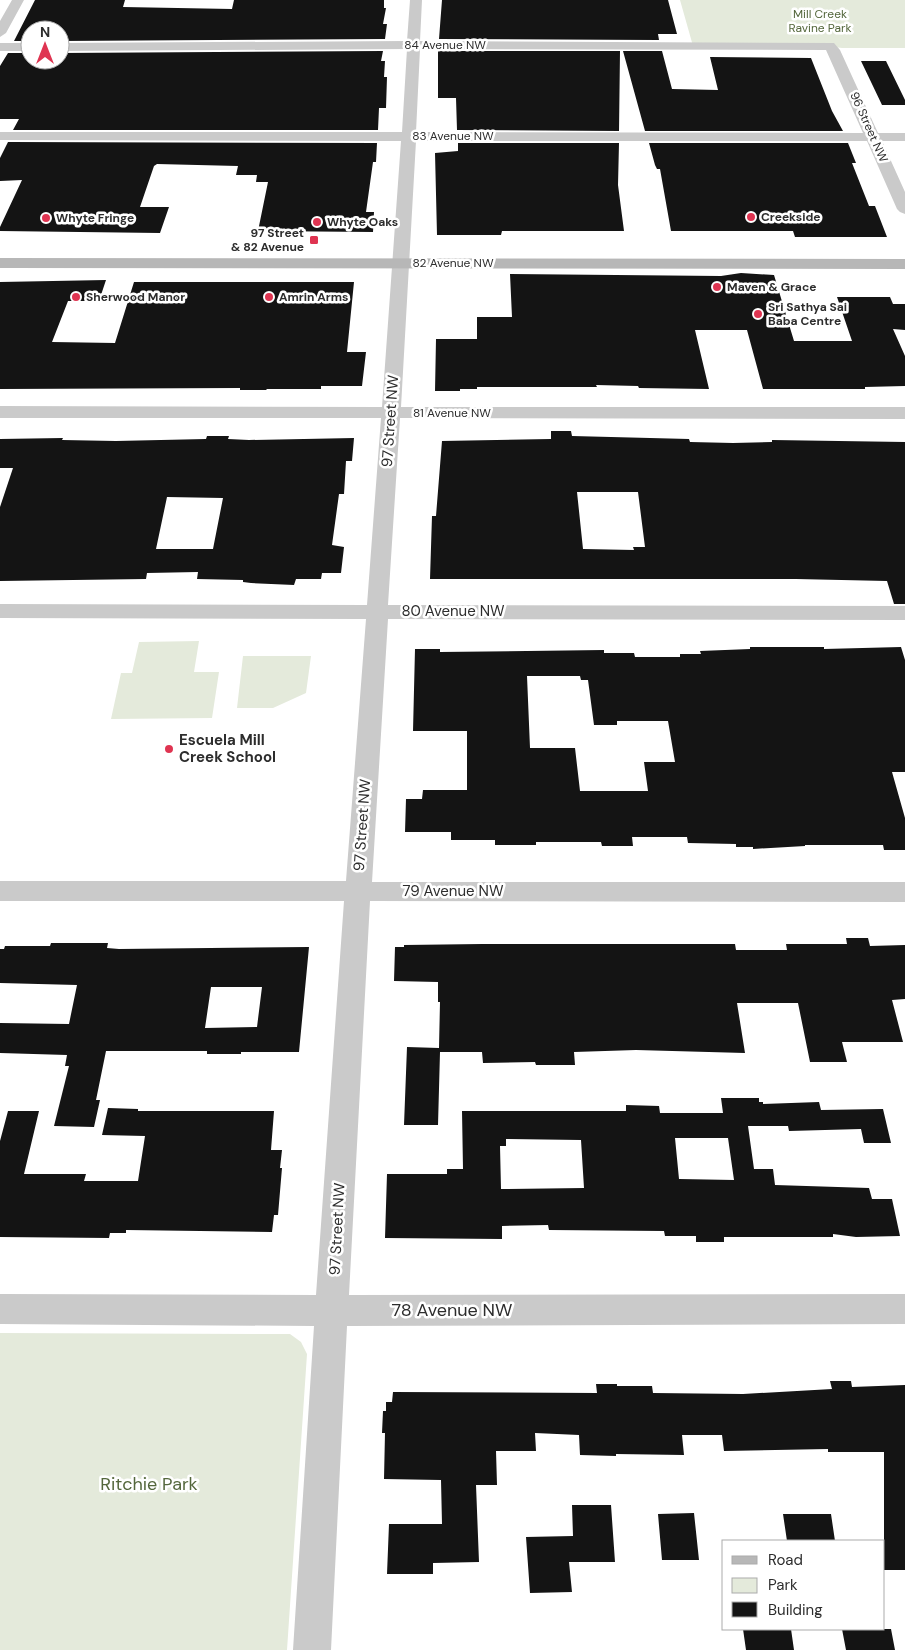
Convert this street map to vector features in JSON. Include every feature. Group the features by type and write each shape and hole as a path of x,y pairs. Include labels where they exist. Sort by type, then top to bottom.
{"main road":[{"name":"82 Avenue NW","path":"0,249 905,264"},
{"name":"82 Avenue NW","path":"0,263 905,250"}],"street":[{"path":"0,33 18,0"},
{"name":"97 Street NW","path":"312,1650 358,891 402,256 412,45 416,0"},
{"name":"84 Avenue NW","path":"70,47 412,45 829,46"},
{"name":"96 Street NW","path":"829,46 833,50 850,84 905,209"},
{"path":"0,47 20,47"},
{"name":"83 Avenue NW","path":"0,136 905,137"},
{"name":"81 Avenue NW","path":"0,412 905,413"},
{"name":"80 Avenue NW","path":"0,611 905,613"},
{"name":"79 Avenue NW","path":"0,891 905,892"},
{"name":"78 Avenue NW","path":"0,1309 333,1311 905,1309"}],"green space":[{"name":"Mill Creek Ravine Park","path":"680,0 905,0 905,48 693,46"},
{"path":"199,641 194,672 219,672 212,718 111,719 121,673 132,673 139,642"},
{"path":"243,656 311,656 306,693 273,708 237,708"},
{"name":"Ritchie Park","path":"0,1333 290,1334 301,1342 307,1354 287,1650 0,1650"}],"building":[{"path":"35,0 125,0 123,7 232,9 234,0 384,0 384,8 386,8 383,24 387,24 385,39 70,41 70,20 25,20"},
{"path":"442,0 668,0 677,34 658,34 659,40 439,39"},
{"path":"20,29 20,41 14,41"},
{"path":"383,51 381,61 385,61 384,77 387,77 386,108 379,108 378,130 13,130 19,119 0,119 0,66 8,53 20,53 20,70 70,70 70,53"},
{"path":"438,51 620,51 619,131 457,130 456,98 438,98"},
{"path":"623,51 662,51 672,89 718,90 710,57 811,58 832,111 843,131 645,131"},
{"path":"861,61 886,61 905,100 905,105 882,105"},
{"path":"8,142 377,143 376,162 373,162 366,212 374,212 373,232 258,231 268,182 256,182 257,175 236,175 238,166 157,164 154,166 140,207 169,207 160,233 0,231 0,227 22,180 0,181 0,158"},
{"path":"458,143 619,143 618,185 624,231 502,231 501,235 437,235 435,153 458,151"},
{"path":"649,143 848,143 856,163 852,163 869,206 875,206 887,237 795,237 793,231 671,231 660,169 657,169 655,165"},
{"path":"741,273 774,275 794,341 852,341 837,297 890,297 893,304 905,304 905,330 893,329 905,356 905,386 865,387 865,389 763,389 747,330 695,330 709,389 596,385 597,387 477,387 477,389 460,389 460,391 435,391 436,339 477,339 477,317 512,317 510,274 721,276"},
{"path":"106,280 99,301 68,301 52,342 115,343 134,282 354,282 347,352 366,352 362,386 321,386 321,389 266,390 240,390 240,388 0,389 0,282"},
{"path":"551,431 571,431 572,436 689,439 690,442 733,443 772,442 772,440 905,442 905,604 894,604 887,581 796,579 430,579 432,516 436,516 442,441 551,439","holes":["577,492 638,492 645,547 633,547 634,550 583,549"]},
{"path":"207,436 229,436 228,439 249,440 354,438 352,461 346,461 344,494 339,494 332,545 344,547 341,573 322,573 321,579 296,579 294,585 251,583 243,582 243,580 197,579 198,572 147,573 146,579 0,581 0,507 13,468 0,468 0,439 63,438 62,440 116,441 206,439","holes":["167,497 223,498 213,549 156,549"]},
{"path":"750,647 824,647 824,649 901,647 905,660 905,772 892,772 905,818 905,850 884,850 883,845 805,845 753,849 753,847 736,847 736,844 688,843 687,837 632,837 633,846 602,846 601,842 536,842 536,845 495,845 495,840 451,840 451,832 405,832 406,799 422,799 423,790 467,790 467,731 413,731 415,649 440,649 440,652 604,650 604,653 634,653 635,657 680,657 680,654 701,654 700,651 750,649","holes":["527,676 580,676 581,680 588,680 594,725 617,725 617,721 668,721 675,762 644,762 648,791 580,791 575,748 530,748"]},
{"path":"846,938 868,938 870,946 905,945 905,999 892,1000 903,1042 842,1042 847,1062 810,1062 798,1003 737,1003 745,1053 636,1050 574,1052 575,1065 536,1065 535,1062 483,1063 482,1052 440,1052 438,1125 404,1125 407,1047 439,1048 440,1002 438,1002 438,982 394,981 395,947 404,947 404,945 482,944 735,944 736,950 787,950 786,944 847,944"},
{"path":"51,943 108,943 107,948 119,949 309,947 299,1052 207,1054 207,1051 106,1051 96,1100 100,1100 94,1127 54,1126 69,1066 65,1066 67,1055 0,1053 0,1023 69,1024 77,985 0,983 0,949 4,949 5,946 50,946","holes":["211,987 262,987 257,1027 205,1028"]},
{"path":"721,1098 759,1098 759,1102 763,1102 763,1104 819,1102 821,1110 883,1109 891,1143 864,1143 861,1129 789,1131 788,1126 748,1126 754,1169 773,1169 775,1185 869,1188 872,1199 892,1199 900,1236 856,1237 833,1234 833,1237 724,1237 724,1242 696,1242 696,1236 665,1236 664,1231 549,1230 548,1225 502,1226 502,1239 385,1238 387,1174 447,1174 447,1169 463,1169 462,1111 626,1111 626,1105 659,1106 660,1113 723,1113","holes":["675,1138 728,1138 734,1180 679,1179","506,1139 581,1140 584,1188 501,1189 500,1146 506,1146"]},
{"path":"108,1108 138,1109 138,1111 274,1111 271,1150 282,1150 280,1168 282,1168 278,1215 274,1215 272,1232 126,1230 126,1233 110,1233 109,1238 0,1237 0,1141 8,1111 39,1111 24,1174 86,1174 84,1181 138,1181 145,1136 102,1135"},
{"path":"830,1381 851,1381 852,1387 905,1385 905,1570 885,1570 884,1452 828,1452 828,1449 724,1451 722,1435 682,1435 684,1455 580,1455 579,1435 535,1433 536,1451 496,1451 497,1485 476,1485 479,1562 433,1563 433,1574 387,1574 389,1524 442,1524 441,1480 384,1479 385,1433 382,1433 383,1411 386,1411 386,1402 392,1402 393,1392 597,1393 596,1384 652,1386 653,1393 743,1394 832,1389"},
{"path":"572,1505 611,1505 615,1562 569,1562 572,1592 530,1593 526,1537 573,1536"},
{"path":"694,1513 699,1560 662,1560 658,1514"},
{"path":"783,1514 831,1514 835,1540 787,1540"},
{"path":"891,1629 895,1650 846,1650 842,1630"},
{"path":"743,1630 791,1630 794,1650 746,1650"}],"place":[{"name":"Creekside","path":"751,217"},
{"name":"Whyte Fringe","path":"46,218"},
{"name":"Whyte Oaks","path":"317,222"},
{"name":"97 Street & 82 Avenue","path":"314,240"},
{"name":"Maven & Grace","path":"717,287"},
{"name":"Sherwood Manor","path":"76,297"},
{"name":"Amrin Arms","path":"269,297"},
{"name":"Sri Sathya Sai Baba Centre","path":"758,314"},
{"name":"Escuela Mill Creek School","path":"169,749"}]}
